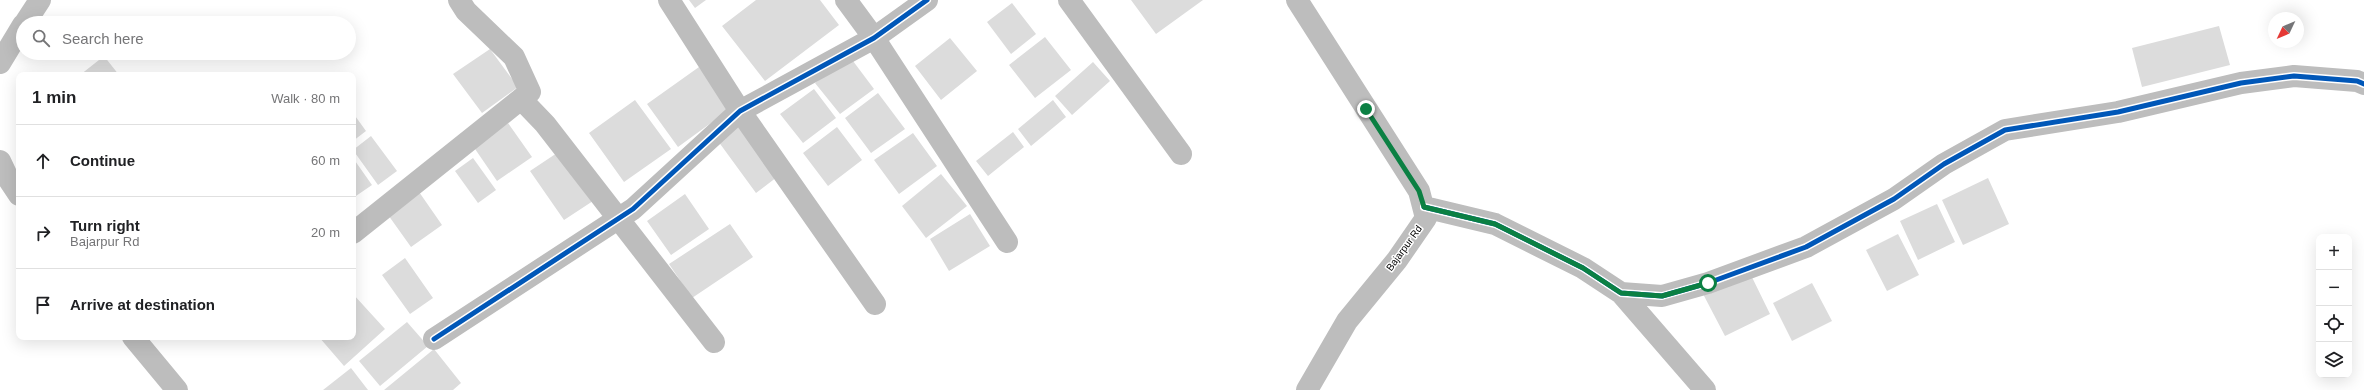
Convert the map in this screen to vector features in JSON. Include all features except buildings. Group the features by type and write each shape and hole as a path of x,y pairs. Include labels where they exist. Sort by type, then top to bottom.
{"street":[{"path":"29,16 40,0"},
{"path":"356,231 530,92 514,56 466,11 459,0"},
{"path":"669,0 740,111 875,304"},
{"path":"846,0 874,38 1007,242"},
{"path":"434,339 632,209 740,111 874,38 928,0"},
{"path":"1069,0 1181,154"},
{"name":"Bajarpur Rd","path":"1297,0 1419,191 1426,218 1397,260 1347,322 1307,390"},
{"path":"0,63 16,37"},
{"path":"1621,293 1662,296 1708,283 1806,247 1894,199 1944,164 2005,130 2118,112 2240,83 2294,76 2357,81 2364,84"},
{"path":"521,99 545,124 714,342"},
{"path":"0,161 16,190"},
{"path":"1424,207 1495,224 1583,268 1621,293 1705,390"},
{"path":"135,340 177,390"}],"cycle path":[{"path":"434,339 633,209 740,111 874,38 927,0"},
{"path":"1424,207 1495,224 1583,268 1621,293 1662,296 1708,283 1806,247 1894,199 1944,164 2005,130 2118,112 2241,83 2294,76 2357,81 2364,84"}],"route":[{"path":"1366,109 1419,191 1424,207 1495,224 1540,245 1583,268 1621,293 1662,296 1708,283"}]}
